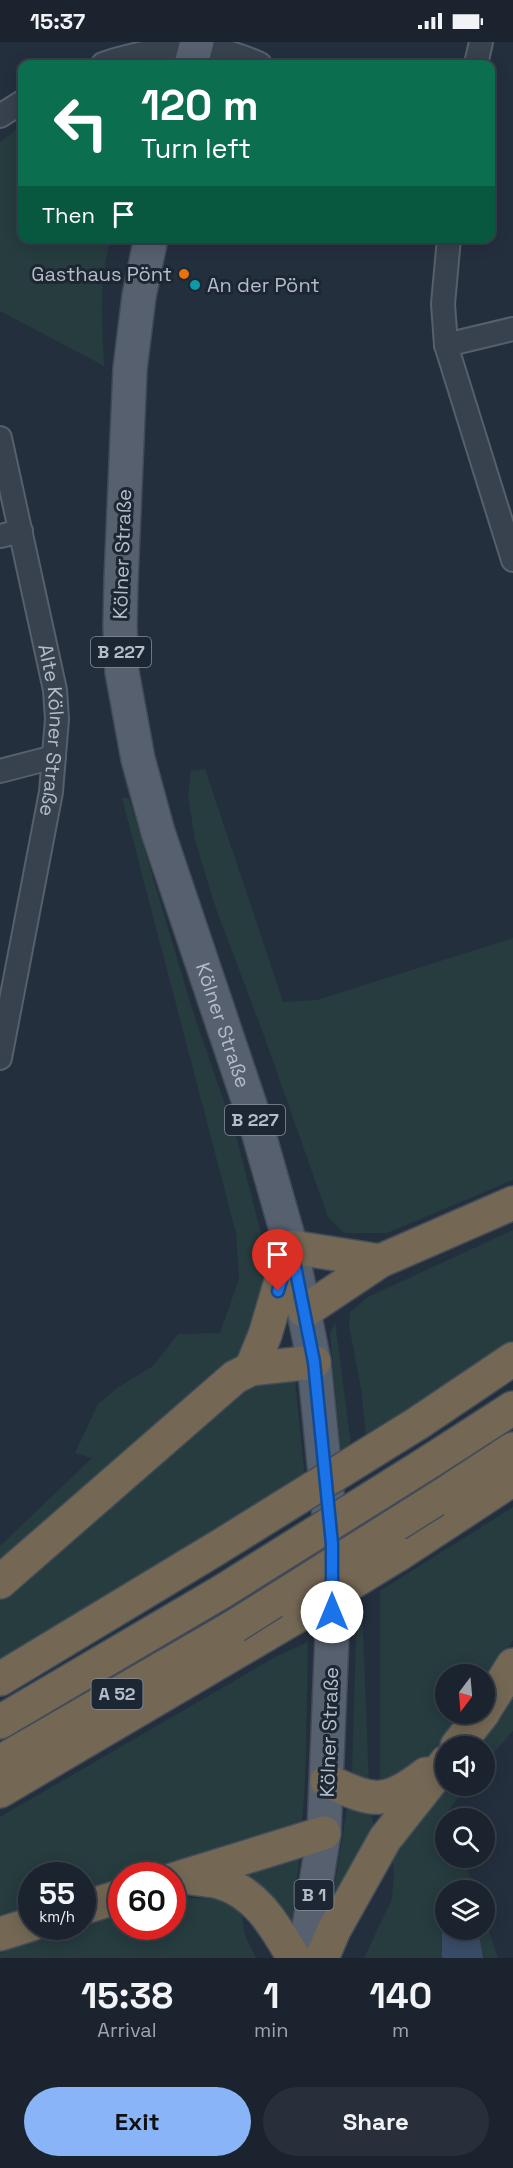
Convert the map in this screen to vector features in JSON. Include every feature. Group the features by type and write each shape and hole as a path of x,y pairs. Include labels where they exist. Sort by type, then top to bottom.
{"highway":[{"path":"305,1311 380,1261 513,1203"},
{"path":"251,1369 265,1335 291,1246 380,1261"},
{"path":"0,1679 418,1423 513,1359"},
{"path":"0,1582 235,1377 251,1369 314,1362"},
{"name":"A 52","path":"0,1722 223,1591 513,1408"},
{"name":"A 52","path":"0,1762 235,1626 513,1449"},
{"path":"0,1791 299,1615 399,1554 513,1479"},
{"path":"495,1694 513,1665"},
{"path":"465,1736 474,1724"},
{"path":"327,1780 359,1795 385,1798 404,1790 435,1768"},
{"path":"322,1958 334,1930 385,1839 435,1774"},
{"path":"186,1876 324,1833"},
{"path":"186,1879 222,1883 249,1896 272,1922 294,1958"},
{"path":"0,1934 18,1928"}],"main road":[{"name":"Kölner Straße","path":"151,243 139,297 130,369 121,580 122,672 138,759 158,832 254,1117 291,1246 314,1362 332,1544 332,1635 324,1833 304,1958"}],"street":[{"path":"477,60 481,42"},
{"path":"117,60 142,53 194,51 232,53 250,60"},
{"path":"0,116 18,105"},
{"path":"449,243 443,304 446,345 513,560"},
{"path":"446,345 513,329"},
{"name":"Alte Kölner Straße","path":"0,438 10,533 55,690 57,719 51,792 0,1058"},
{"path":"0,771 54,757"}],"green space":[{"path":"18,128 18,243 110,243 103,286 104,366 0,311 0,142"},
{"path":"205,769 283,1002 317,1000 513,938 513,1180 387,1233 344,1233 328,1217 262,1030 215,906 195,840 188,795 191,771"},
{"path":"122,798 129,798 194,1015 236,1136 265,1249 261,1311 239,1356 0,1567 0,1546 92,1458 75,1453 98,1404 117,1388 153,1366 178,1334 220,1333 239,1279 236,1233"},
{"path":"513,1230 513,1345 367,1444 361,1389 349,1325 350,1312 368,1297"},
{"path":"335,1322 352,1452 342,1459 330,1334"},
{"path":"283,1377 295,1381 305,1479 0,1662 0,1596 247,1387"},
{"path":"513,1507 513,1640 495,1672 495,1664 435,1664 435,1724 459,1724 448,1736 435,1736 435,1750 419,1768 380,1788 380,1591"},
{"path":"362,1604 369,1786 359,1782 352,1771 357,1609"},
{"path":"308,1642 306,1760 301,1831 186,1865 186,1862 108,1862 108,1888 96,1891 96,1862 18,1862 18,1913 0,1918 0,1817 277,1656"},
{"path":"513,1689 513,1731 495,1752 495,1736 481,1736 489,1724 495,1724 495,1715"},
{"path":"436,1796 460,1796 450,1808 435,1808 435,1868 467,1868 471,1880 435,1880 435,1940 492,1940 498,1958 364,1958 392,1899 394,1874 392,1847"},
{"path":"348,1803 370,1812 378,1836 328,1926"},
{"path":"301,1847 290,1935 215,1873"},
{"path":"186,1898 215,1899 240,1903 245,1935 256,1958 0,1958 0,1953 35,1940 96,1940 96,1918 108,1913 108,1940 186,1940"}],"water":[{"path":"442,1940 480,1940 483,1958 442,1958"}],"place":[{"name":"Gasthaus Pönt","path":"184,274"},
{"name":"An der Pönt","path":"195,285"}],"route":[{"path":"278,1291 291,1246 314,1362 332,1544 332,1612"}]}
